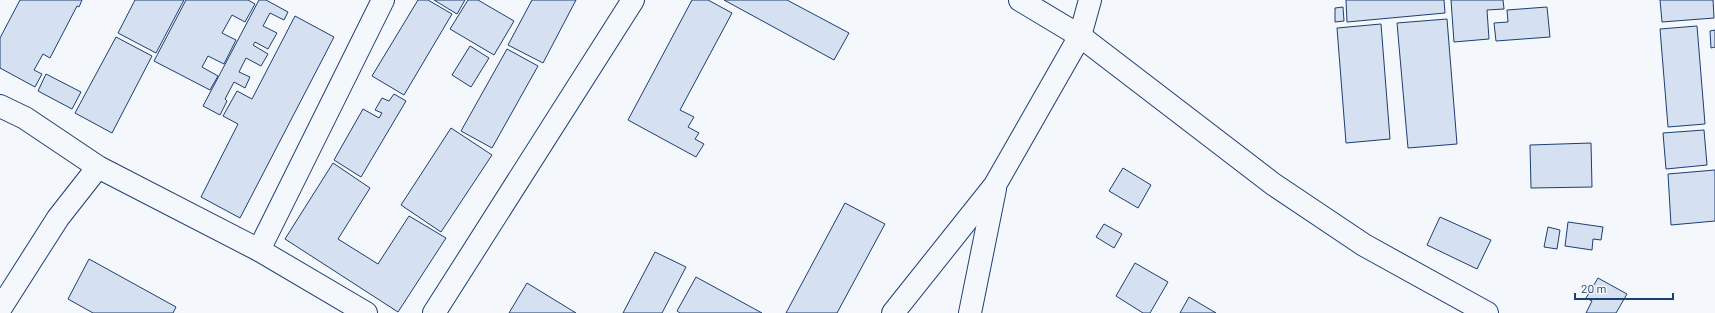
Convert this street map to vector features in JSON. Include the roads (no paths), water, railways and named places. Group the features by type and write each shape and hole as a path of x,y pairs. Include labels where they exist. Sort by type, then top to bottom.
{"street":[{"path":"259,250 383,0"},
{"path":"434,313 633,0"},
{"path":"1020,0 1080,36 1273,184 1364,245 1487,313"},
{"path":"893,313 995,185 1080,36 1090,0"},
{"path":"0,106 25,118 98,166 259,250 366,313"},
{"path":"0,310 58,218 98,166"},
{"path":"970,313 995,185"}]}
